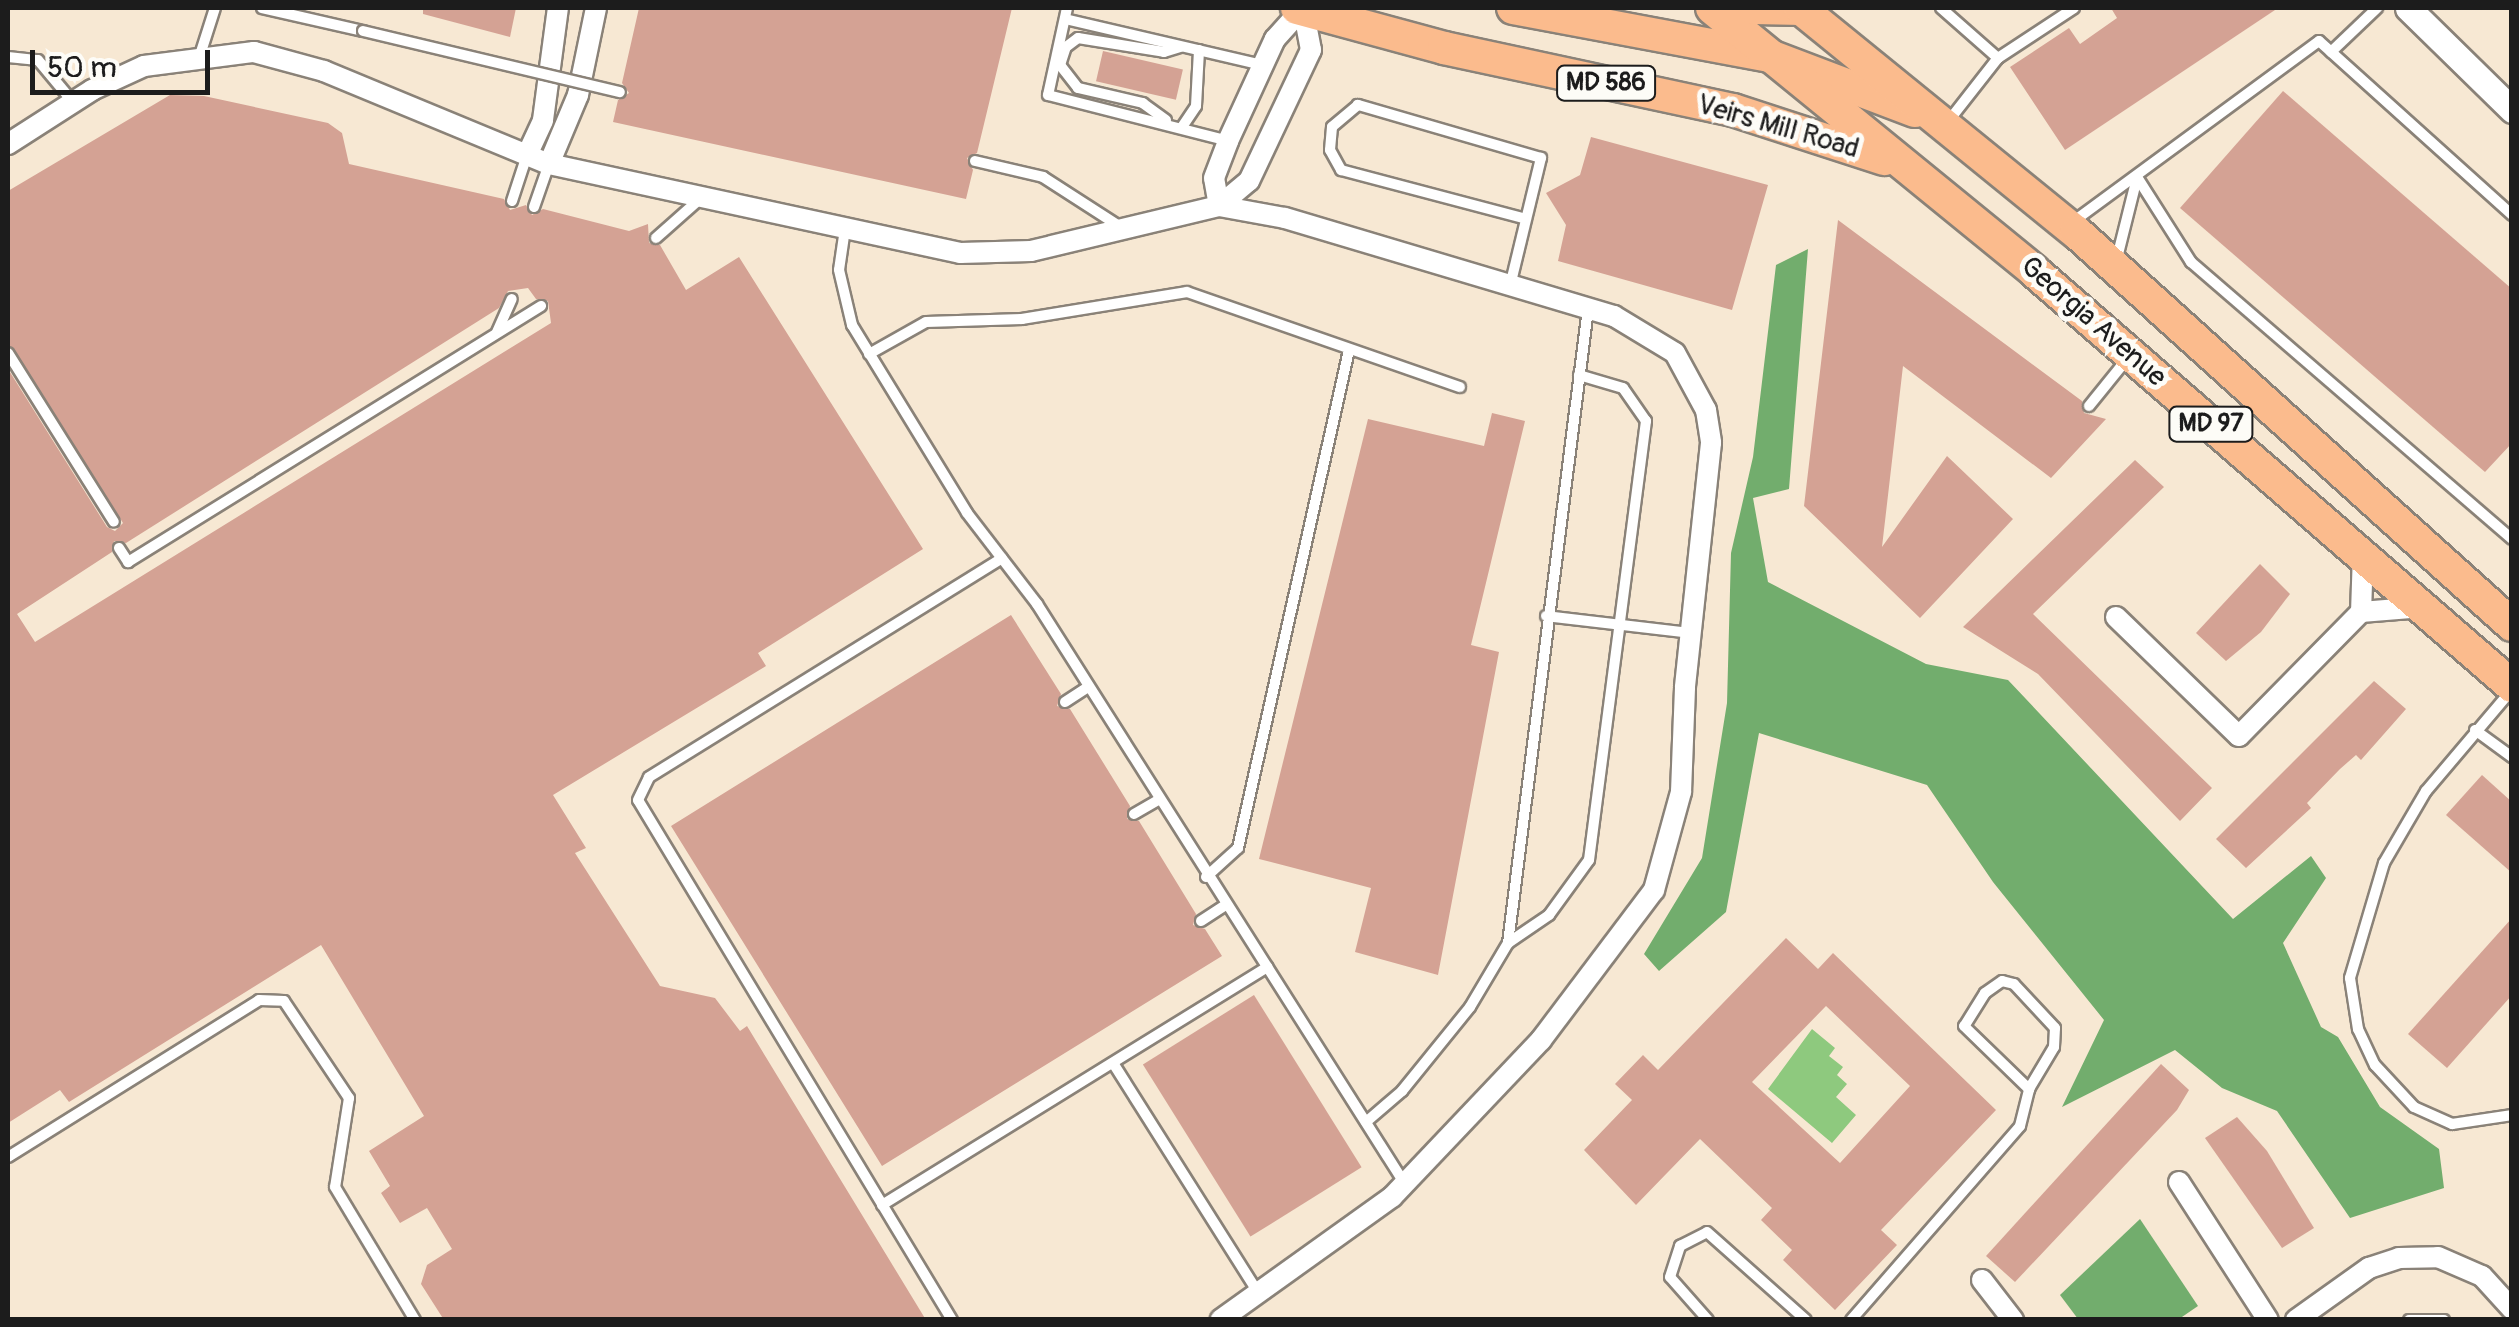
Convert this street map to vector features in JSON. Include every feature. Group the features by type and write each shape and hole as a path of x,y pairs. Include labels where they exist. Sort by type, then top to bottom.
{"main road":[{"name":"Veirs Mill Road","path":"1301,8 1444,48 1730,109 1907,167"},
{"name":"Veirs Mill Road","path":"1514,8 1770,56 1947,124"},
{"name":"Georgia Avenue","path":"1712,8 2131,355 2363,553 2512,688"},
{"path":"1754,8 1802,8"},
{"name":"Georgia Avenue","path":"1802,8 2068,225 2512,625"}],"street":[{"path":"527,155 544,120 558,8"},
{"path":"548,164 578,95 596,8"},
{"path":"1220,206 1214,178 1228,141 1274,38 1301,8"},
{"path":"1220,206 1249,181 1311,50 1301,8"},
{"path":"2408,8 2512,110"},
{"path":"8,144 73,102 144,66 254,52 324,71 548,164 960,253 1031,251 1220,206 1285,218 1588,309 1631,324 1675,353 1706,410 1711,443 1691,633 1681,792 1654,890 1541,1040 1404,1184 1220,1320"},
{"path":"2362,612 2363,553"},
{"path":"2116,617 2239,736 2362,612 2423,607"},
{"path":"2179,1182 2268,1320"},
{"path":"2296,1320 2369,1268 2399,1258 2438,1258 2482,1276 2512,1308"},
{"path":"1982,1280 2013,1320"}],"lane":[{"path":"200,56 215,8"},
{"path":"262,8 620,92"},
{"path":"1941,8 1998,58"},
{"path":"1947,124 1998,58 2074,8"},
{"path":"2330,52 2377,8"},
{"path":"1228,141 1048,95 1066,13 1180,47 1262,65"},
{"path":"1176,125 1143,103 1078,88 1060,65 1066,47 1078,38 1164,52 1180,47"},
{"path":"2068,225 2319,41 2512,215"},
{"path":"1176,125 1196,106 1199,50"},
{"path":"8,57 38,60 73,102"},
{"path":"1509,287 1526,219 1541,158 1358,105 1332,127 1330,150 1341,170 1526,219"},
{"path":"512,201 527,155"},
{"path":"975,161 1043,177 1120,227"},
{"path":"534,207 548,164"},
{"path":"2114,266 2137,177"},
{"path":"2137,177 2191,262 2512,539"},
{"path":"656,238 702,196"},
{"path":"846,228 842,297 870,354 967,514 1002,558 1088,687 1404,1184"},
{"path":"870,354 926,322 1022,319 1166,292 1206,297 1460,387"},
{"path":"497,333 512,299"},
{"path":"118,548 128,562 541,306"},
{"path":"1366,1122 1402,1091 1470,1007 1508,943 1546,616 1588,309"},
{"path":"1206,877 1238,848 1350,350"},
{"path":"8,353 114,522"},
{"path":"2089,406 2131,355"},
{"path":"1508,943 1549,915 1589,860 1646,421 1623,388 1579,375"},
{"path":"952,1320 638,800 649,778 1002,558"},
{"path":"1546,616 1691,633"},
{"path":"1065,702 1088,687"},
{"path":"2512,688 2426,792 2384,863 2350,978 2358,1028 2375,1065 2414,1107 2452,1124 2512,1115"},
{"path":"2475,730 2512,757"},
{"path":"1134,814 1158,800"},
{"path":"1200,921 1224,906"},
{"path":"882,1205 1267,968"},
{"path":"1851,1320 2010,1141 2029,1089 2054,1047 2055,1028 2014,984 2002,980 1985,993 1964,1026 2029,1089"},
{"path":"8,1157 259,1000 284,1001 350,1098 335,1187 415,1320"},
{"path":"1113,1063 1258,1293"},
{"path":"1708,1320 1670,1277 1680,1246 1707,1232 1806,1320"},
{"path":"2409,1320 2444,1320"}],"green space":[{"path":"1808,249 1789,489 1753,498 1768,582 1926,664 2008,680 2233,919 2311,856 2326,878 2283,943 2321,1027 2338,1037 2380,1107 2439,1149 2444,1188 2350,1218 2277,1111 2222,1088 2175,1050 2062,1107 2104,1020 1993,882 1927,785 1759,733 1726,912 1659,971 1644,954 1702,858 1727,703 1731,553 1753,457 1776,265"},
{"path":"1812,1029 1835,1048 1829,1056 1843,1067 1837,1075 1847,1084 1836,1097 1856,1115 1832,1143 1768,1089"},
{"path":"2140,1219 2198,1306 2179,1319 2078,1319 2060,1295"}],"building":[{"path":"423,8 516,8 510,37 423,14"},
{"path":"639,8 1012,8 977,153 967,158 973,170 966,199 613,122 618,100 629,93 622,83"},
{"path":"2111,8 2278,8 2065,150 2010,67 2069,28 2080,44 2117,18"},
{"path":"1103,51 1183,69 1176,100 1096,81"},
{"path":"2283,91 2512,289 2512,443 2485,472 2180,208"},
{"path":"170,95 204,96 328,123 342,133 349,164 504,199 510,210 526,205 532,215 543,209 629,231 648,224 649,243 660,245 686,290 739,257 923,549 758,653 766,666 553,795 586,848 575,853 660,986 715,998 740,1031 747,1026 926,1320 444,1320 421,1284 427,1265 452,1249 427,1208 400,1223 381,1193 390,1186 369,1151 424,1116 321,945 69,1102 60,1090 8,1123 8,369 107,527 115,531 123,523 8,344 8,191","holes":["528,288 536,299 548,301 551,323 35,642 17,614 112,552 114,541 126,543 499,308 508,291"]},
{"path":"1591,137 1768,185 1732,310 1558,261 1566,225 1546,193 1580,175"},
{"path":"1838,220 2082,401 2084,413 2106,419 2051,478 1903,366 1882,547 1947,456 2013,519 1920,618 1804,506"},
{"path":"1492,413 1525,421 1471,645 1499,652 1438,975 1355,952 1371,888 1259,859 1368,419 1484,446"},
{"path":"2135,460 2164,487 2033,614 2212,788 2180,821 2038,674 1963,627"},
{"path":"2260,564 2290,594 2261,632 2226,661 2196,633"},
{"path":"1011,615 1061,694 1057,706 1070,709 1130,806 1127,819 1139,821 1196,914 1193,925 1205,929 1222,956 882,1166 671,826"},
{"path":"2374,681 2406,709 2361,760 2356,755 2340,769 2307,803 2311,808 2246,868 2216,839"},
{"path":"2482,775 2512,802 2512,873 2446,815"},
{"path":"2512,918 2512,995 2447,1068 2408,1034"},
{"path":"1786,938 1818,969 1833,953 1996,1110 1881,1230 1897,1245 1835,1310 1783,1260 1792,1250 1761,1220 1772,1208 1700,1139 1636,1205 1584,1150 1632,1100 1615,1084 1643,1055 1658,1070","holes":["1826,1006 1910,1086 1840,1163 1752,1082"]},
{"path":"1254,995 1362,1167 1250,1237 1143,1064"},
{"path":"2161,1064 2189,1090 2177,1110 2015,1282 1986,1256"},
{"path":"2237,1117 2267,1151 2314,1228 2282,1248 2205,1138"}]}
